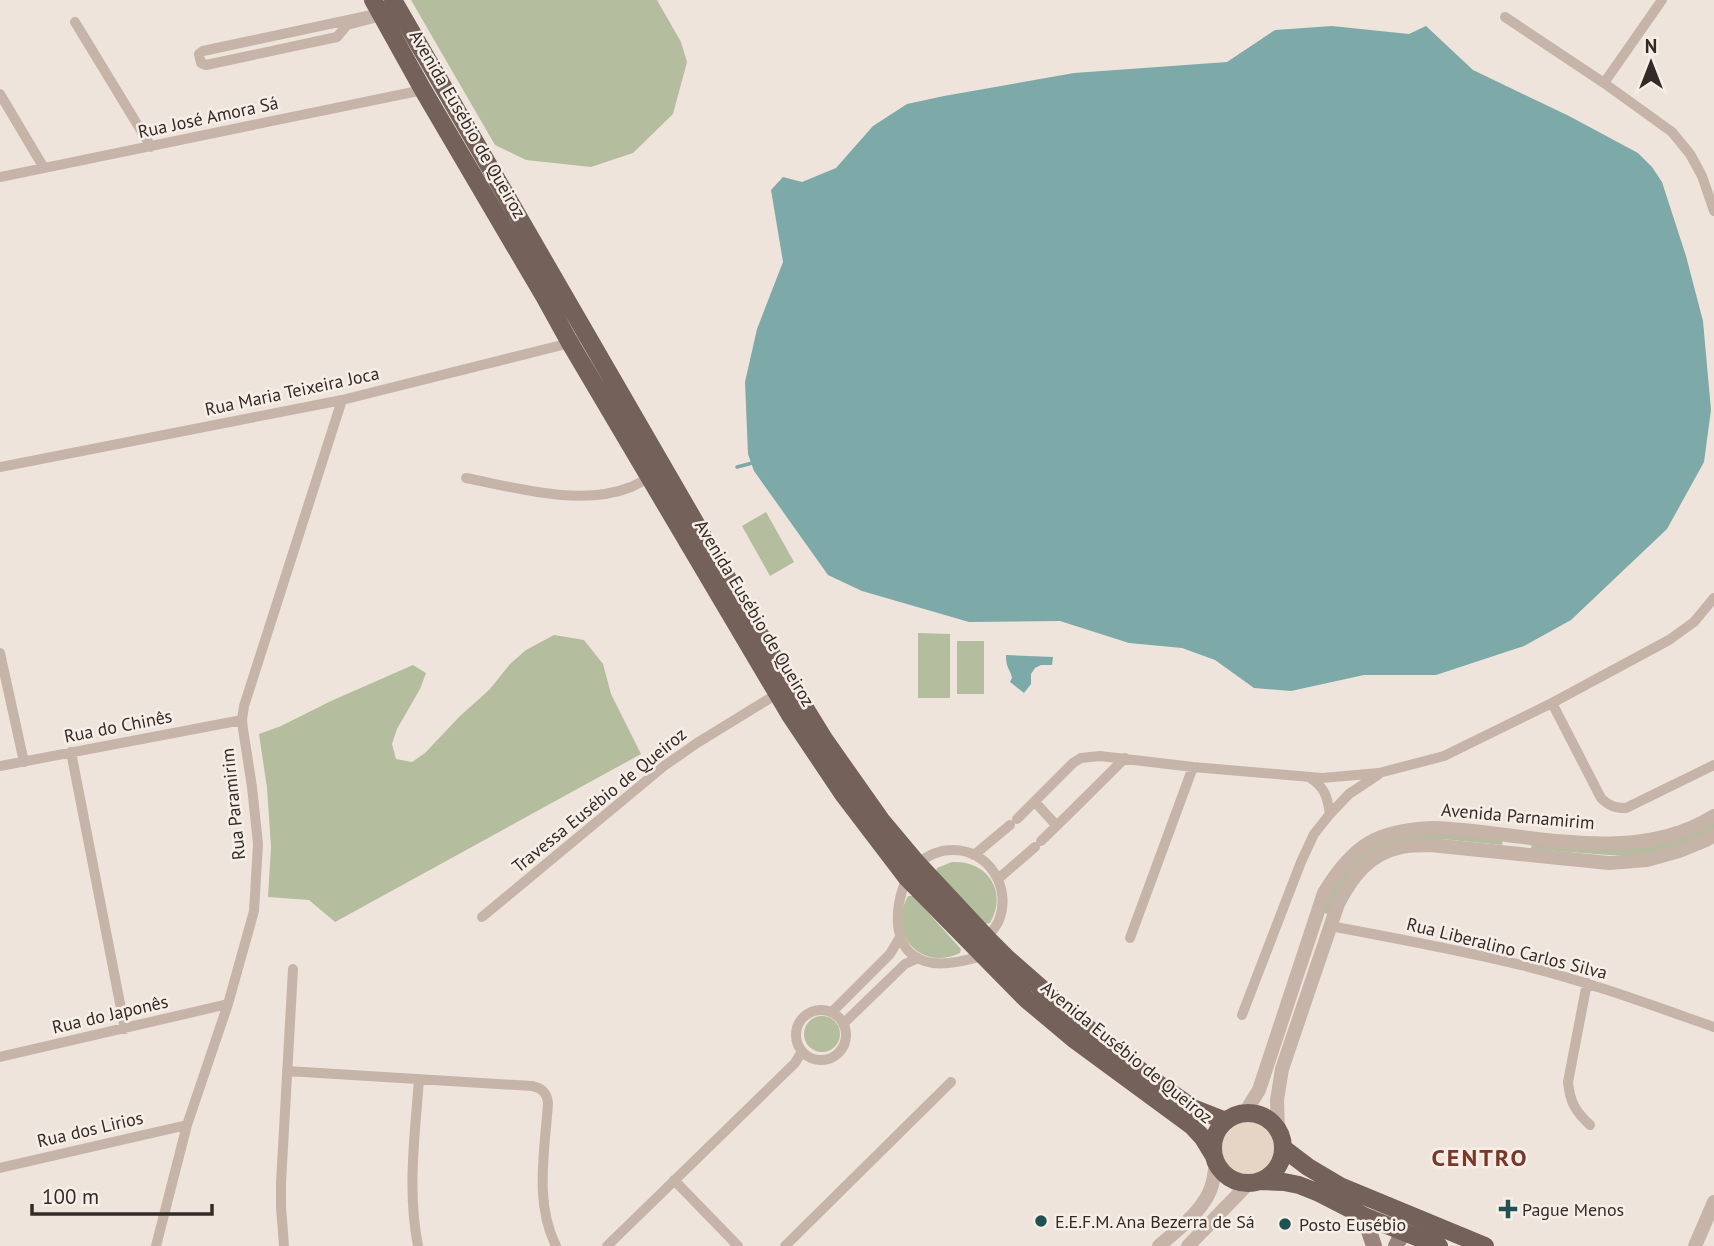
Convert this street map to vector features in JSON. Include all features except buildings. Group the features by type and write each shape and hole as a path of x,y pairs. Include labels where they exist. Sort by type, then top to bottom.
{"main road":[{"name":"Avenida Eusébio de Queiroz","path":"382,7 424,90 570,343 777,694 843,794 985,947 1026,999 1075,1040 1192,1126 1203,1138 1215,1159"},
{"name":"Avenida Eusébio de Queiroz","path":"382,7 586,333 813,721 912,870"},
{"name":"Avenida Eusébio de Queiroz","path":"985,947 1008,959 1146,1075 1193,1108 1226,1121"},
{"path":"1255,1182 1270,1176 1277,1168 1282,1158 1282,1138 1271,1122 1263,1117 1253,1114 1234,1116 1220,1128 1213,1146 1215,1159 1229,1177 1238,1182 1255,1182 1284,1182 1299,1185 1364,1216 1399,1239 1439,1246"},
{"path":"1283,1148 1340,1186 1485,1246"},
{"path":"1364,1216 1374,1246"}],"street":[{"path":"1604,83 1662,0"},
{"path":"382,7 347,24 337,37 206,65 201,63 199,57 203,51 332,24 382,7"},
{"path":"1505,17 1672,132 1690,154 1702,176 1714,211"},
{"path":"75,22 151,147"},
{"path":"332,24 337,37"},
{"path":"282,35 288,49"},
{"path":"264,39 269,52"},
{"name":"Rua José Amora Sá","path":"0,177 424,90"},
{"path":"0,94 44,168"},
{"name":"Rua Maria Teixeira Joca","path":"0,467 342,400 570,343 586,333"},
{"name":"Rua Paramirim","path":"156,1246 187,1125 228,1004 254,911 258,866 256,820 242,720 247,697 342,400"},
{"path":"466,478 545,493 592,495 630,488 650,477"},
{"path":"974,855 1081,758 1125,758 1322,778 1379,774 1444,755 1552,703 1669,640 1693,622 1714,598"},
{"path":"0,653 24,762"},
{"name":"Travessa Eusébio de Queiroz","path":"482,917 664,766 696,743 777,694"},
{"path":"1552,703 1601,798 1608,805 1626,808 1714,765"},
{"name":"Rua do Chinês","path":"0,766 242,720"},
{"path":"71,752 125,1029"},
{"path":"1100,756 1107,766 1107,776"},
{"path":"998,879 1096,789 1125,758"},
{"path":"1129,938 1193,767"},
{"path":"1242,1015 1314,834 1349,794 1379,774"},
{"path":"1309,777 1319,784 1324,792 1330,814"},
{"path":"1035,802 1056,825"},
{"name":"Avenida Parnamirim","path":"1244,1114 1259,1090 1324,893 1347,859 1374,839 1415,829 1452,829 1620,844 1675,834 1714,816"},
{"path":"1513,853 1514,835"},
{"name":"Avenida Parnamirim","path":"1278,1130 1279,1083 1338,904 1348,884 1362,867 1383,854 1402,847 1430,845 1609,863 1647,860 1714,835"},
{"path":"954,849 974,855 988,865 1002,887 1003,900 999,921 985,947 952,962 933,962 918,958 909,952 900,937 897,923 902,890 912,870 934,853 954,849"},
{"name":"Rua Liberalino Carlos Silva","path":"1330,926 1525,966 1587,983 1714,1027"},
{"path":"832,1012 894,950 900,937"},
{"path":"843,1024 905,964 918,958"},
{"path":"876,968 880,975 888,980"},
{"path":"284,1246 281,1183 293,970"},
{"path":"1587,983 1568,1082 1570,1096 1577,1112 1590,1125"},
{"path":"1288,1002 1304,1006"},
{"name":"Rua do Japonês","path":"0,1057 228,1004"},
{"path":"824,1010 832,1012 843,1024 845,1039 838,1053 816,1059 802,1051 798,1044 797,1027 808,1014 824,1010"},
{"path":"607,1246 794,1063 802,1051"},
{"path":"287,1071 532,1086 544,1092 548,1102 543,1205 556,1246"},
{"path":"418,1246 411,1184 419,1079"},
{"path":"785,1246 951,1082"},
{"name":"Rua dos Lirios","path":"0,1168 187,1125"},
{"path":"1159,1246 1199,1209 1207,1197 1212,1186 1215,1159"},
{"path":"674,1180 738,1246"},
{"path":"1188,1246 1255,1182"},
{"path":"1695,1246 1714,1202"}],"green space":[{"path":"411,0 657,0 681,42 687,62 673,114 633,153 591,167 526,160 495,145"},
{"path":"766,512 794,562 770,576 742,526"},
{"path":"918,633 950,634 950,698 918,698"},
{"path":"554,635 584,640 603,664 611,694 641,754 335,922 309,900 268,897 271,847 267,788 259,734 413,665 426,673 392,744 396,759 412,762 425,753 490,689 510,664 526,650"},
{"path":"957,641 984,641 984,694 957,694"},
{"path":"1714,823 1714,831 1703,838 1653,853 1608,855 1531,849 1532,842 1675,840"},
{"path":"1416,832 1503,838 1502,845 1416,839 1378,851 1329,915 1323,912 1346,869 1375,845"},
{"path":"952,862 976,866 991,880 997,900 990,923 985,924 936,872 937,868"},
{"path":"908,896 913,896 961,949 960,953 945,958 932,957 920,953 911,945 902,923"},
{"path":"822,1016 835,1021 840,1034 835,1047 822,1052 809,1047 804,1034 809,1021"}],"shaded area":[{"path":"1249,1121 1268,1129 1276,1148 1268,1167 1249,1175 1230,1167 1222,1148 1230,1129"}],"water":[{"path":"1332,26 1409,34 1426,26 1473,70 1638,153 1662,182 1703,321 1711,410 1704,462 1667,529 1571,620 1524,646 1436,675 1364,675 1291,691 1254,688 1215,660 1182,648 1129,643 1060,621 969,622 862,591 828,575 754,471 748,454 745,382 757,329 783,262 771,190 783,177 802,182 836,168 873,126 907,104 1074,73 1227,62 1275,30"},
{"path":"1006,655 1053,657 1052,665 1035,668 1031,674 1031,684 1024,693 1010,682 1012,678"}],"waterway":[{"path":"737,467 756,462"}],"place":[{"name":"Pague Menos","path":"1508,1209"},
{"name":"E.E.F.M. Ana Bezerra de Sá","path":"1041,1221"},
{"name":"Posto Eusébio","path":"1285,1224"}],"district":[{"name":"CENTRO","path":"1480,1157"}]}
